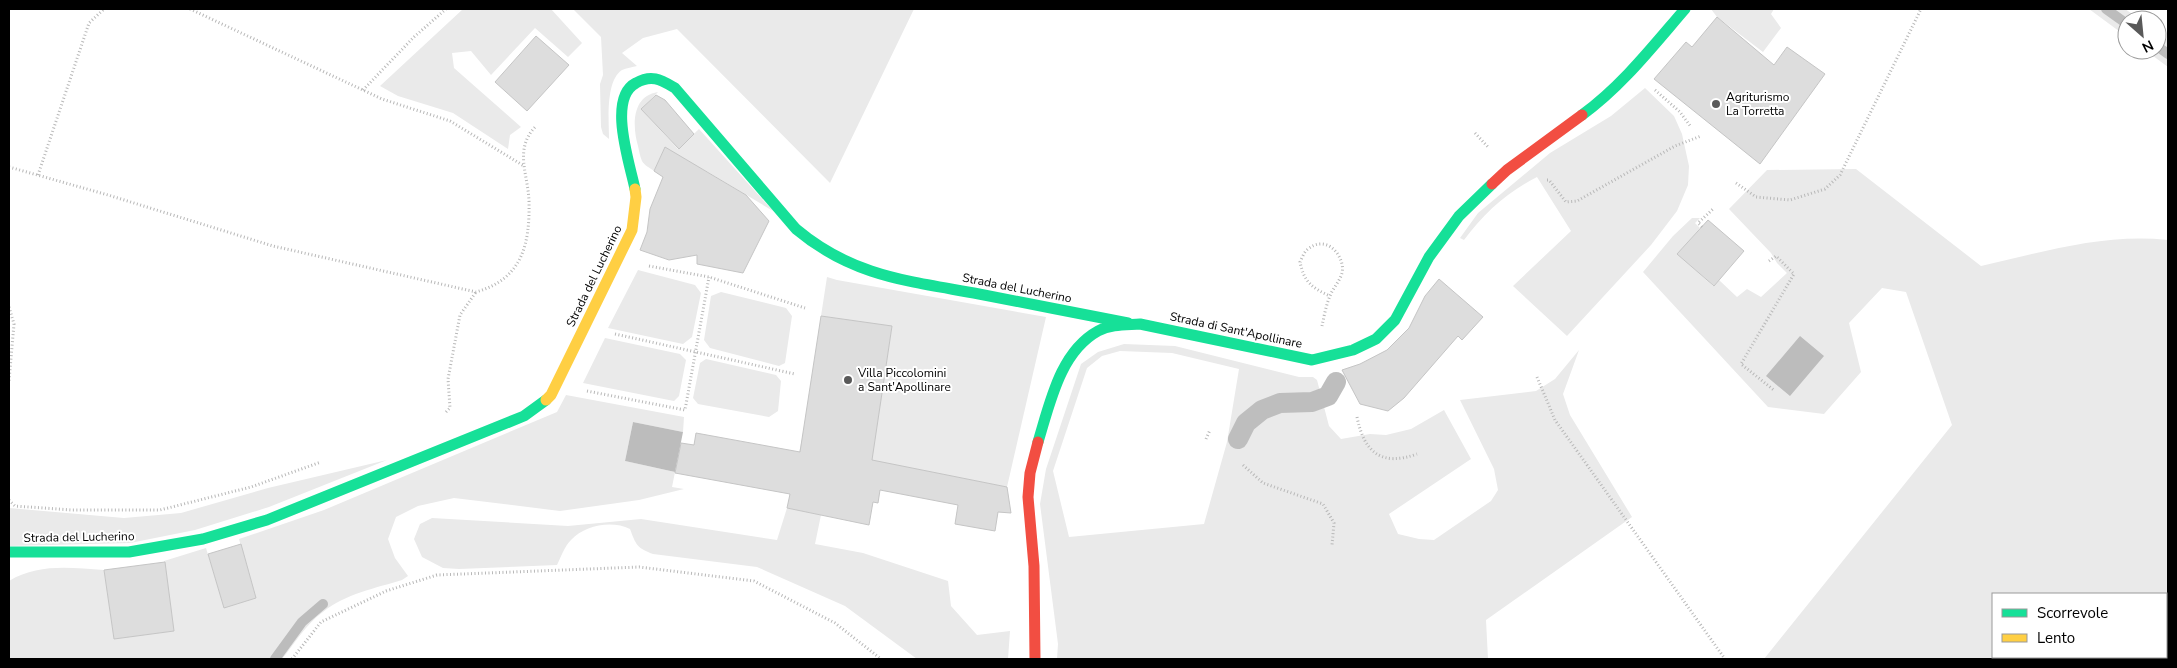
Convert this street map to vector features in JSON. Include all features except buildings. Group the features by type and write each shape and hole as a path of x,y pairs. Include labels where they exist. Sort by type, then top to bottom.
{"street":[{"name":"Strada di Sant'Apollinare","path":"1035,659 1034,578 1028,491 1033,460 1048,411 1071,356 1081,343 1099,330 1128,323 1157,327 1299,359 1312,360 1353,350 1376,339 1395,320 1429,257 1446,231 1474,200 1507,170 1584,114 1633,69 1685,9"},
{"name":"Strada del Lucherino","path":"9,552 129,552 203,539 267,520 492,429 539,407 551,395 632,230 636,198 620,115 624,97 632,85 645,78 658,78 675,88 796,229 830,256 863,270 895,278 1128,323"}],"lane":[{"path":"1238,439 1246,423 1262,410 1280,404 1312,402 1328,396 1336,382"}],"path":[{"path":"38,175 89,23 104,9"},
{"path":"190,9 382,99 450,121 524,166"},
{"path":"363,90 414,37 446,9"},
{"path":"1736,183 1756,197 1790,200 1826,189 1840,175 1921,9"},
{"path":"1633,69 1680,112 1691,126"},
{"path":"9,168 108,195 273,246 476,292 490,288 508,277 517,266 526,239 529,201 523,149 526,136 535,127"},
{"path":"1540,182 1549,180 1566,202 1577,201 1675,146 1701,136"},
{"path":"1702,227 1698,223 1713,209"},
{"path":"1325,358 1321,349 1320,334 1330,296 1341,278 1342,266 1337,252 1329,245 1318,244 1306,250 1300,262 1302,274 1313,288 1330,296"},
{"path":"1769,261 1776,256 1794,274 1741,364 1775,391"},
{"path":"645,266 709,277 805,308"},
{"path":"585,391 685,410 709,277"},
{"path":"443,417 450,408 448,379 460,315 476,292"},
{"path":"9,306 14,324 9,381"},
{"path":"612,333 795,374"},
{"path":"1537,377 1555,420 1725,659"},
{"path":"1357,417 1360,429 1369,446 1382,458 1402,460 1417,454"},
{"path":"1238,439 1236,454 1240,463 1263,483 1323,504 1334,523 1332,545"},
{"path":"9,500 16,506 72,510 160,510 251,487 322,462"},
{"path":"292,659 321,622 386,591 437,575 639,568 754,581 835,623 881,659"}],"shaded area":[{"path":"463,9 551,9 582,43 568,57 535,28 491,75 471,51 452,53 454,68 521,127 510,135 508,149 453,113 398,96 380,86"},
{"path":"573,9 914,9 830,183 677,29 643,38 622,53 637,66 622,70 613,83 609,102 609,139 603,134 601,127 600,84 603,75 601,37"},
{"path":"1711,9 1774,9 1771,14 1781,28 1763,52 1717,17"},
{"path":"2089,9 2126,10 2117,10 2117,30"},
{"path":"2167,39 2168,40 2168,67 2159,60 2167,60"},
{"path":"1645,88 1674,116 1682,134 1689,166 1688,185 1677,211 1651,245 1567,336 1513,286 1571,231 1537,177 1506,196 1480,221 1464,240 1460,238 1478,213 1550,153 1611,116"},
{"path":"658,92 641,109 678,149 699,129 773,211 708,172 663,151 654,171 644,164 636,138 636,113 643,99"},
{"path":"1856,169 1981,266 2097,241 2121,239 2168,240 2168,659 1764,659 1952,425 1906,292 1882,288 1849,323 1861,372 1824,414 1768,407 1643,272 1673,236 1692,218 1700,218 1695,223 1700,228 1678,254 1713,286 1719,280 1737,297 1747,289 1761,297 1787,273 1777,263 1771,253 1729,209 1767,170"},
{"path":"638,270 695,285 701,293 692,337 683,344 608,328"},
{"path":"827,277 1046,317 1007,487 885,463 797,462 803,434 874,445 892,327 821,316"},
{"path":"721,292 786,308 792,316 785,363 779,366 710,348 704,340 711,296"},
{"path":"1800,336 1824,356 1790,396 1766,376"},
{"path":"605,338 680,354 686,360 679,396 674,401 583,383"},
{"path":"1124,344 1175,346 1299,377 1313,377 1317,380 1329,426 1341,439 1370,434 1386,435 1411,429 1444,410 1471,459 1389,514 1398,534 1434,540 1491,501 1498,490 1494,469 1460,400 1536,391 1555,379 1579,350 1563,394 1570,415 1632,517 1486,620 1488,659 1057,659 1058,644 1040,504 1046,469 1081,364 1098,352","holes":["1120,351 1172,353 1239,369 1227,442 1204,524 1069,537 1053,471 1087,368 1102,356"]},
{"path":"706,359 776,375 781,381 778,411 769,417 698,404 693,398 700,363"},
{"path":"566,395 684,417 683,432 633,422 625,461 675,472 672,487 684,489 639,500 560,511 454,498 418,506 396,517 388,539 395,558 408,576 402,580 351,596 332,606 311,622 282,659 9,659 9,581 20,575 32,571 55,568 104,570 114,639 174,631 164,561 206,548 224,607 256,598 239,539 324,510 557,412"},
{"path":"633,422 683,432 675,472 625,461"},
{"path":"387,460 269,507 195,530 130,543 9,546 9,508 124,518 181,513 268,488"},
{"path":"787,508 821,515 815,544 863,553 948,581 951,606 977,635 1010,631 1008,659 917,659 845,606 757,567 653,554 640,548 630,529 623,526 599,526 577,535 565,549 557,565 443,568 422,557 414,539 420,524 432,518 568,526 641,519 777,540"}],"waterway":[{"path":"2106,9 2117,17"},
{"path":"275,659 302,622 323,604"}],"traffic: fast":[{"path":"1582,115 1597,104 1624,78 1685,9"},
{"path":"635,189 625,148 622,117 623,102 627,91 636,83 642,80 656,79 675,88 796,229 817,245 839,258 883,275 905,280 1128,323"},
{"path":"1038,442 1052,395 1065,365 1085,340 1108,327 1140,324 1312,360 1353,350 1376,339 1395,320 1429,257 1459,216 1492,184"},
{"path":"9,552 129,552 203,539 267,520 524,416 546,400"}],"traffic: slow":[{"path":"546,400 551,395 632,230 636,197 635,189"}],"traffic: jam":[{"path":"1492,184 1507,170 1582,115"},
{"path":"1035,659 1034,566 1028,497 1030,473 1038,442"}],"place":[{"name":"Agriturismo La Torretta","path":"1716,104"},
{"name":"Villa Piccolomini a Sant'Apollinare","path":"848,380"}]}
